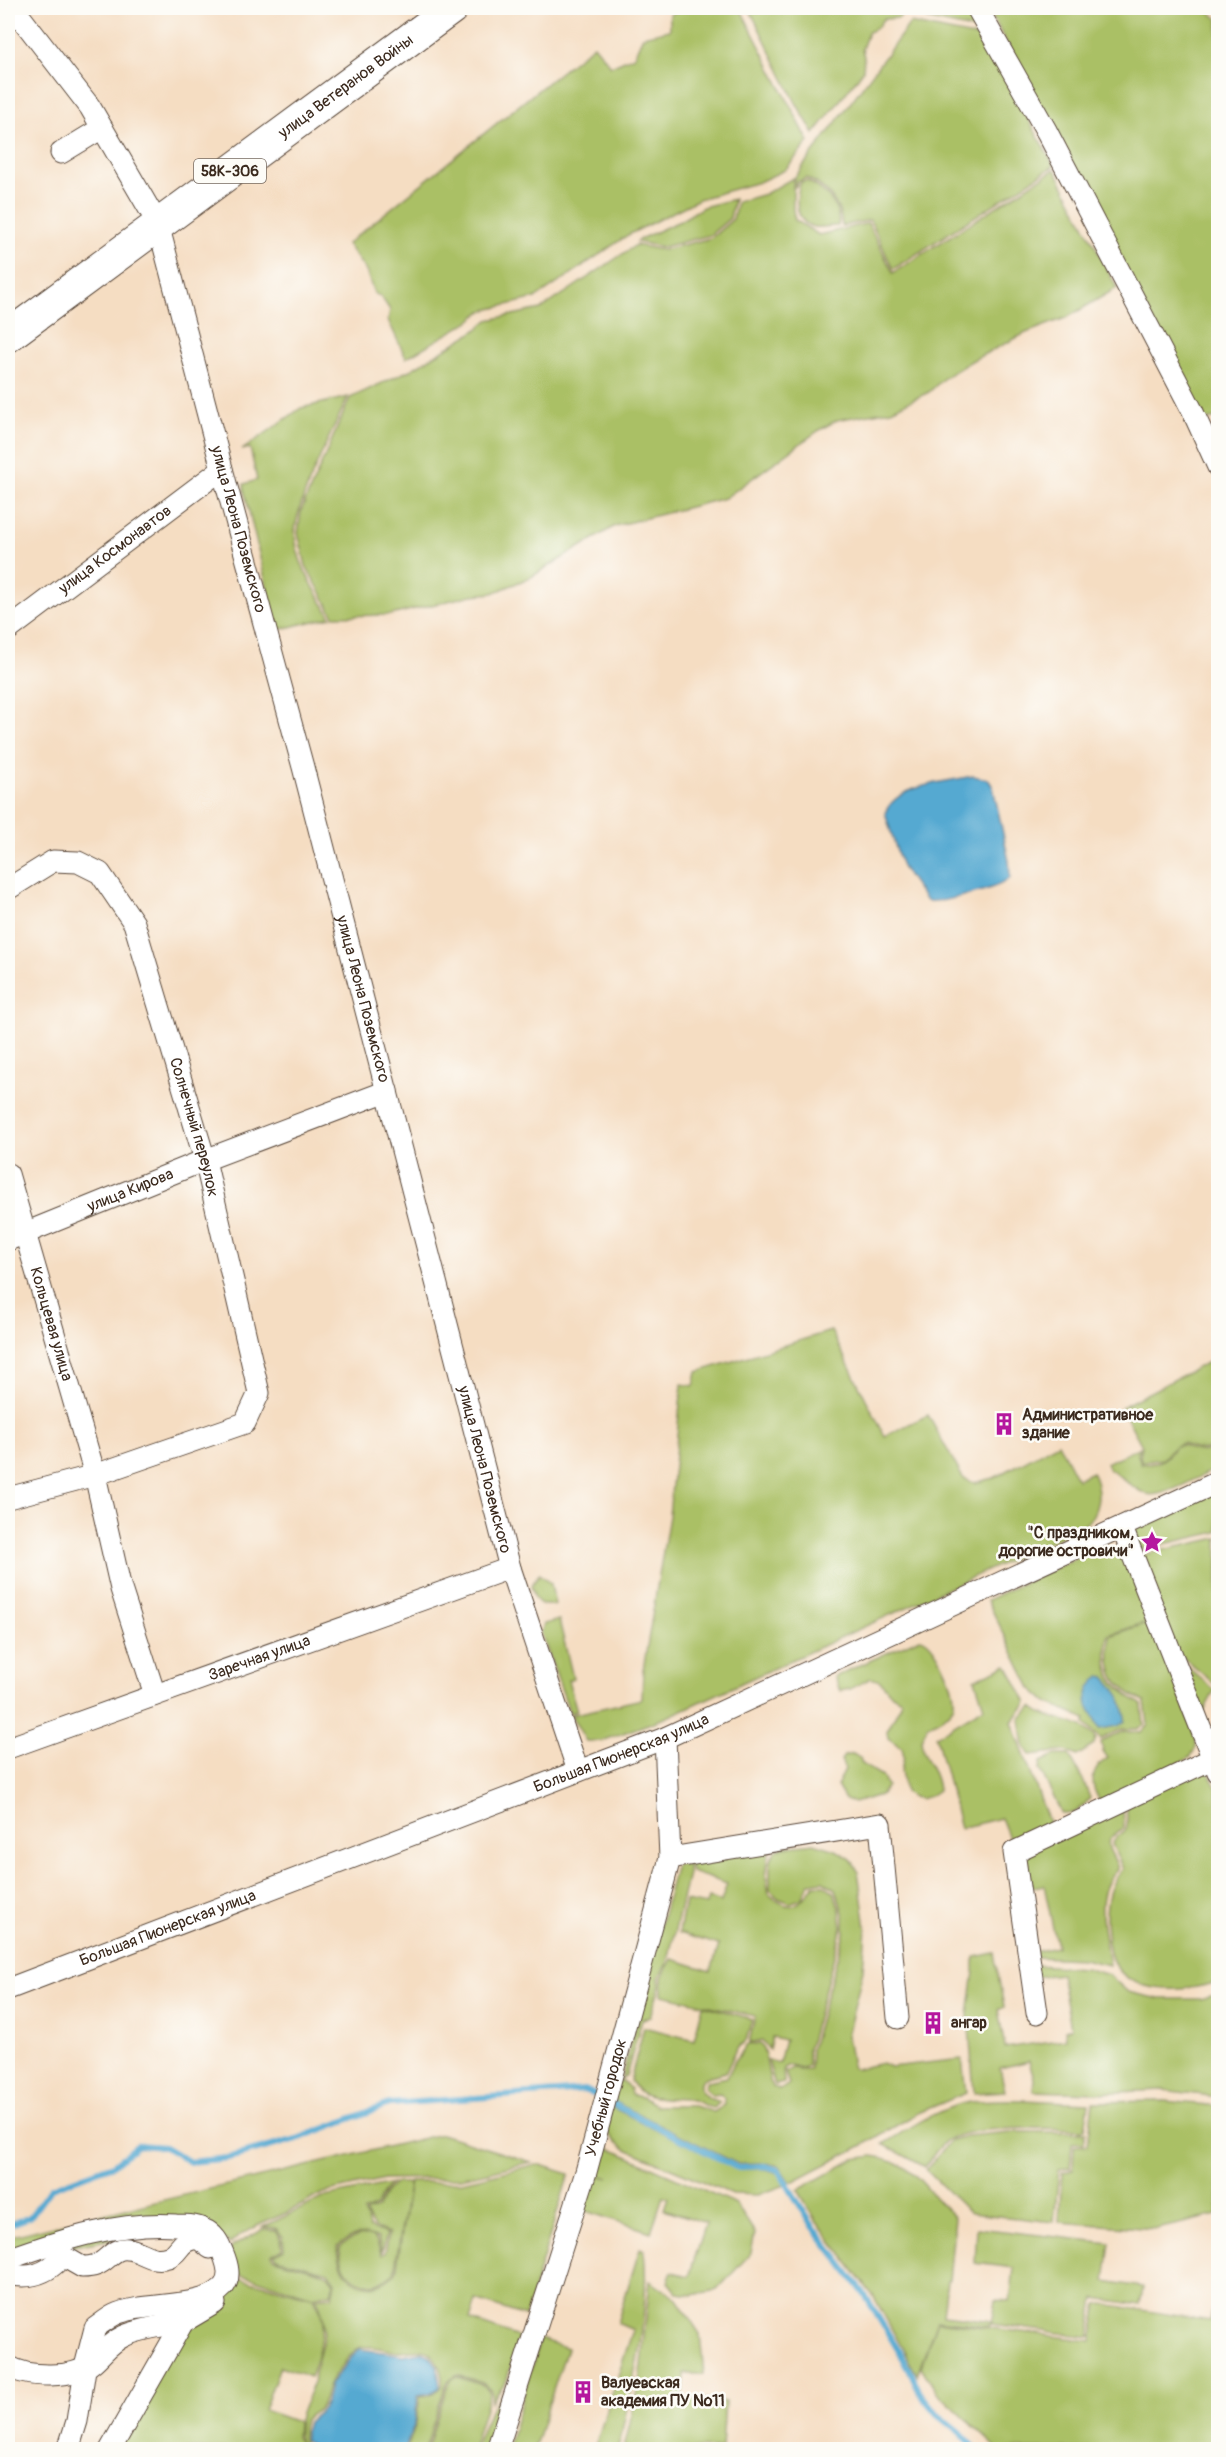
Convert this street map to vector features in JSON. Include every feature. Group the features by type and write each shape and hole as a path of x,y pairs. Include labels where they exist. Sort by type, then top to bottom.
{"highway":[{"name":"улица Ветеранов Войны","path":"8,336 445,10"}],"street":[{"name":"улица Леона Поземского","path":"8,8 28,28 90,107 158,224 303,767 510,1568 578,1770"},
{"path":"977,8 1069,174 1192,410 1218,467"},
{"path":"61,153 102,128"},
{"name":"улица Космонавтов","path":"8,630 222,469"},
{"name":"Солнечный переулок","path":"8,889 53,861 78,862 99,873 134,923 204,1160 259,1393 244,1423 95,1475"},
{"name":"улица Кирова","path":"16,1236 204,1160 387,1091"},
{"name":"Кольцевая улица","path":"8,1174 16,1236 95,1475 121,1589 155,1695"},
{"path":"8,1498 95,1475"},
{"name":"Большая Пионерская улица","path":"8,1989 665,1738 1218,1482"},
{"path":"1037,2013 1014,1852 1215,1765 1122,1528"},
{"name":"Заречная улица","path":"8,1748 510,1568"},
{"name":"Учебный городок","path":"497,2450 586,2172 670,1858 665,1738"},
{"path":"670,1858 880,1824 898,2018"},
{"path":"8,2259 50,2244 97,2232 152,2223 205,2229 215,2237 220,2246 229,2276 220,2290 207,2298 188,2303 166,2303 114,2314 95,2328 77,2421 68,2450"},
{"path":"8,2274 22,2277 38,2274 51,2268 60,2259 68,2259 82,2267 96,2265 119,2250 130,2248 152,2258 166,2258 175,2253 179,2245 198,2238 208,2245 214,2255 220,2290 215,2303 183,2322 126,2335 109,2344 92,2364 74,2374 52,2375 15,2371 8,2366"},
{"path":"110,2450 183,2322"}],"green space":[{"path":"688,8 740,8 809,142 785,170 759,182 699,199 628,235 536,298 482,311 470,321 406,358 388,320 390,310 382,298 374,293 366,271 347,244 594,45 611,66 634,56 643,36 670,30 670,14"},
{"path":"749,8 905,8 899,18 883,19 877,28 868,32 862,49 863,71 814,134"},
{"path":"919,8 967,8 980,31 926,19"},
{"path":"988,8 1194,8 1211,13 1218,19 1218,418 1205,420"},
{"path":"910,23 978,37 983,36 1054,166 893,269 870,220 842,226 839,210 826,191 806,178 799,181 795,187 795,177"},
{"path":"1055,169 1117,288 1068,317 1026,333 973,360 945,377 929,392 891,410 837,420 818,431 725,498 615,526 531,577 493,593 472,595 391,615 334,616 306,566 298,533 301,511 350,398 412,369 475,331 488,320 541,309 636,245 663,250 711,238 733,219 737,202 765,194 793,178 795,220 819,235 868,223 893,273"},
{"path":"807,181 830,199 837,212 838,226 814,227 803,220 797,202 801,182"},
{"path":"734,199 730,218 710,235 663,247 637,242 703,207"},
{"path":"348,397 308,485 301,504 295,534 303,567 331,617 277,630 244,490 244,484 257,480 250,448 242,450 301,408"},
{"path":"831,1331 885,1436 928,1415 963,1478 974,1483 994,1478 1058,1443 1077,1479 1092,1472 1098,1494 1093,1516 1082,1527 665,1718 601,1741 586,1741 571,1715 642,1699 643,1670 669,1516 682,1384 694,1386 697,1372"},
{"path":"1218,1357 1218,1443 1215,1447 1202,1450 1191,1448 1183,1443 1174,1447 1163,1459 1142,1462 1140,1456 1142,1446 1121,1407"},
{"path":"1183,1445 1201,1452 1218,1446 1218,1467 1163,1493 1154,1495 1137,1490 1109,1470 1106,1463 1140,1447 1138,1455 1141,1463 1157,1463 1169,1455 1175,1446"},
{"path":"1218,1487 1218,1532 1133,1551 1126,1531"},
{"path":"1218,1538 1217,1686 1174,1650 1136,1556"},
{"path":"1107,1551 1120,1556 1129,1566 1150,1621 1108,1635 1107,1648 1108,1668 1111,1676 1122,1691 1142,1705 1144,1725 1137,1729 1122,1729 1101,1739 1085,1724 1086,1719 1047,1702 1031,1688 987,1600 1087,1553"},
{"path":"539,1574 551,1584 555,1605 541,1605 535,1598 531,1586"},
{"path":"559,1620 573,1678 568,1680 577,1711 570,1713 541,1633 544,1624"},
{"path":"1147,1623 1162,1647 1196,1739 1196,1747 1190,1758 1100,1801 1093,1783 1098,1767 1108,1758 1101,1742 1124,1731 1141,1733 1148,1725 1145,1702 1125,1690 1114,1676 1110,1659 1110,1636"},
{"path":"920,1638 931,1646 942,1663 951,1683 954,1701 950,1713 928,1726 921,1739 938,1790 929,1796 918,1798 905,1792 901,1771 904,1756 902,1748 888,1738 887,1731 901,1700 892,1695 880,1681 871,1678 850,1689 840,1691 834,1677"},
{"path":"1176,1658 1215,1690 1200,1718"},
{"path":"1007,1665 1027,1703 1012,1722 1051,1828 1010,1840 1001,1818 960,1828 936,1736 984,1707 975,1679"},
{"path":"1032,1707 1047,1716 1081,1726 1096,1738 1094,1745 1077,1756 1065,1751 1030,1755 1024,1746 1020,1719"},
{"path":"853,1754 860,1758 862,1764 882,1776 887,1786 880,1795 854,1803 844,1798 837,1786 845,1769 841,1760 844,1756"},
{"path":"1055,1755 1069,1755 1090,1798 1075,1812 1062,1814 1040,1769 1041,1762"},
{"path":"1206,1767 1218,1791 1218,1982 1192,1988 1149,1987 1124,1975 1115,1965 1111,1955 1106,1920 1107,1906 1111,1886 1123,1869 1112,1844 1117,1836 1127,1828 1127,1804"},
{"path":"1123,1805 1124,1828 1110,1838 1108,1843 1118,1869 1110,1879 1102,1902 1109,1965 1083,1959 1034,1957 1033,1952 1057,1947 1044,1885 1022,1889 1017,1855"},
{"path":"814,1843 836,1850 851,1859 858,1871 866,1928 863,1970 847,2036 852,2067 855,2069 882,2063 890,2067 962,2059 966,2093 918,2113 790,2183 779,2166 767,2163 736,2163 609,2099 615,2082 624,2082 630,2089 631,2095 642,2097 657,2106 694,2106 714,2112 725,2105 724,2098 720,2094 712,2095 704,2088 707,2081 727,2077 747,2045 760,2043 765,2053 772,2087 780,2090 789,2084 785,2072 794,2067 799,2070 810,2070 811,2049 844,1934 844,1916 836,1889 823,1881 810,1883 801,1899 790,1903 778,1898 770,1890 770,1864 772,1857 781,1848"},
{"path":"769,1852 766,1877 769,1894 789,1906 804,1898 814,1885 824,1885 834,1892 840,1910 842,1928 808,2049 808,2066 802,2068 790,2065 783,2068 784,2083 775,2085 768,2060 779,2063 785,2040 772,2037 769,2050 762,2040 749,2043 755,2016 662,1995 662,1977 672,1959 711,1971 719,1945 679,1933 685,1901 706,1905 708,1898 721,1902 727,1884 691,1872 689,1858"},
{"path":"676,1864 688,1864 688,1874 667,1965 659,1976 660,1986 650,2017 642,2019 626,2076 621,2080"},
{"path":"994,1953 1004,2007 998,2010 1005,2048 1066,2039 1065,2030 1071,2028 1061,1974 1035,1977 1034,1965 1085,1968 1109,1975 1128,1992 1159,1999 1201,1999 1218,1994 1218,2097 1163,2090 1094,2093 1033,2091 1034,2078 1029,2061 1000,2068 1005,2091 974,2093 968,2014 974,1957"},
{"path":"703,2005 752,2019 746,2041 737,2048 726,2072 706,2077 700,2083 700,2090 708,2098 720,2102 714,2108 692,2100 658,2098 642,2093 630,2081 644,2027 694,2040"},
{"path":"984,2100 1089,2103 1085,2129 1015,2128 961,2134 942,2144 925,2167 883,2144 948,2108"},
{"path":"1165,2101 1218,2106 1218,2215 1157,2229 1059,2222 1062,2172 1073,2170 1074,2146 1088,2145 1093,2102"},
{"path":"607,2105 736,2169 766,2169 778,2173 785,2185 758,2195 732,2194 626,2149 603,2127"},
{"path":"1010,2132 1086,2132 1084,2143 1072,2143 1070,2168 1059,2169 1054,2222 970,2213 926,2170 951,2140 966,2136"},
{"path":"441,2134 531,2162 461,2178 384,2179 324,2193 259,2225 230,2244 195,2224 8,2258 8,2237"},
{"path":"597,2143 736,2204 755,2233 751,2253 717,2290 693,2295 677,2293 668,2282 672,2272 689,2276 706,2223 664,2209 668,2197 663,2196 651,2232 576,2208 589,2173 609,2178 590,2172"},
{"path":"873,2156 901,2165 911,2172 955,2217 943,2315 991,2321 990,2326 937,2320 917,2375 874,2297 816,2220 798,2190 854,2159"},
{"path":"537,2164 569,2174 525,2316 476,2300 470,2320 518,2337 507,2380 491,2402 492,2391 485,2384 458,2375 448,2381 445,2387 425,2449 407,2449 416,2423 420,2396 430,2395 442,2386 438,2364 431,2355 421,2350 396,2351 365,2347 357,2349 351,2355 328,2388 321,2406 304,2421 302,2432 304,2444 301,2444 298,2437 299,2421 314,2382 324,2330 323,2314 316,2298 332,2296 335,2282 328,2272 276,2258 274,2255 284,2249 283,2237 276,2228 263,2227 325,2197 393,2183 387,2187 376,2206 364,2212 369,2227 387,2234 382,2252 378,2238 367,2234 347,2239 338,2246 344,2269 350,2277 358,2283 377,2285 396,2272 410,2182 462,2182"},
{"path":"396,2183 408,2183 409,2185 394,2273 376,2283 358,2281 345,2268 340,2247 348,2241 368,2235 376,2240 382,2255 385,2253 389,2233 371,2224 366,2212 377,2208 388,2189"},
{"path":"977,2228 1110,2243 1105,2281 1143,2287 1140,2305 1095,2298 1089,2337 992,2324 996,2300 1010,2301 1014,2268 975,2263"},
{"path":"264,2229 276,2230 281,2238 282,2249 271,2255 274,2259 328,2275 334,2283 331,2293 313,2297 230,2271 229,2252 233,2246"},
{"path":"640,2248 644,2250 645,2275 643,2325 618,2449 594,2449 633,2330 617,2323"},
{"path":"231,2276 314,2298 322,2314 318,2354 310,2377 280,2366 264,2410 297,2422 296,2437 307,2449 112,2450 184,2324"},
{"path":"1218,2279 1218,2449 998,2449 936,2391 921,2367 937,2321 1091,2341 1098,2303 1210,2321"},
{"path":"650,2281 677,2299 700,2334 704,2374 685,2374 683,2398 725,2402 722,2449 624,2449 639,2382"},
{"path":"540,2339 567,2348 534,2449 507,2450"},
{"path":"459,2377 485,2386 490,2392 472,2449 427,2449 447,2387 452,2379"},
{"path":"505,2391 486,2449 474,2449 490,2410"}],"water":[{"path":"973,776 988,779 993,787 1009,861 1010,878 994,887 970,894 944,900 926,901 902,867 885,813 891,803 911,790"},
{"path":"1100,1676 1110,1682 1122,1703 1125,1721 1118,1726 1100,1729 1086,1701 1090,1687"},
{"path":"360,2349 403,2355 421,2352 431,2357 437,2366 440,2387 430,2393 418,2395 415,2422 405,2449 318,2449 305,2441 304,2432 307,2422 322,2409 326,2403 330,2385"}],"waterway":[{"path":"8,2225 30,2217 51,2188 113,2165 138,2145 165,2147 190,2162 228,2158 297,2139 389,2104 585,2090 736,2167 766,2166 778,2170 812,2225 863,2292 909,2368 920,2393 937,2414 962,2434 977,2450"}],"place":[{"name":"Административное здание","path":"1004,1424"},
{"name":"\"С праздником, дорогие островичи\"","path":"1152,1542"},
{"name":"ангар","path":"933,2023"},
{"name":"Валуевская академия ПУ №11","path":"583,2392"}]}
